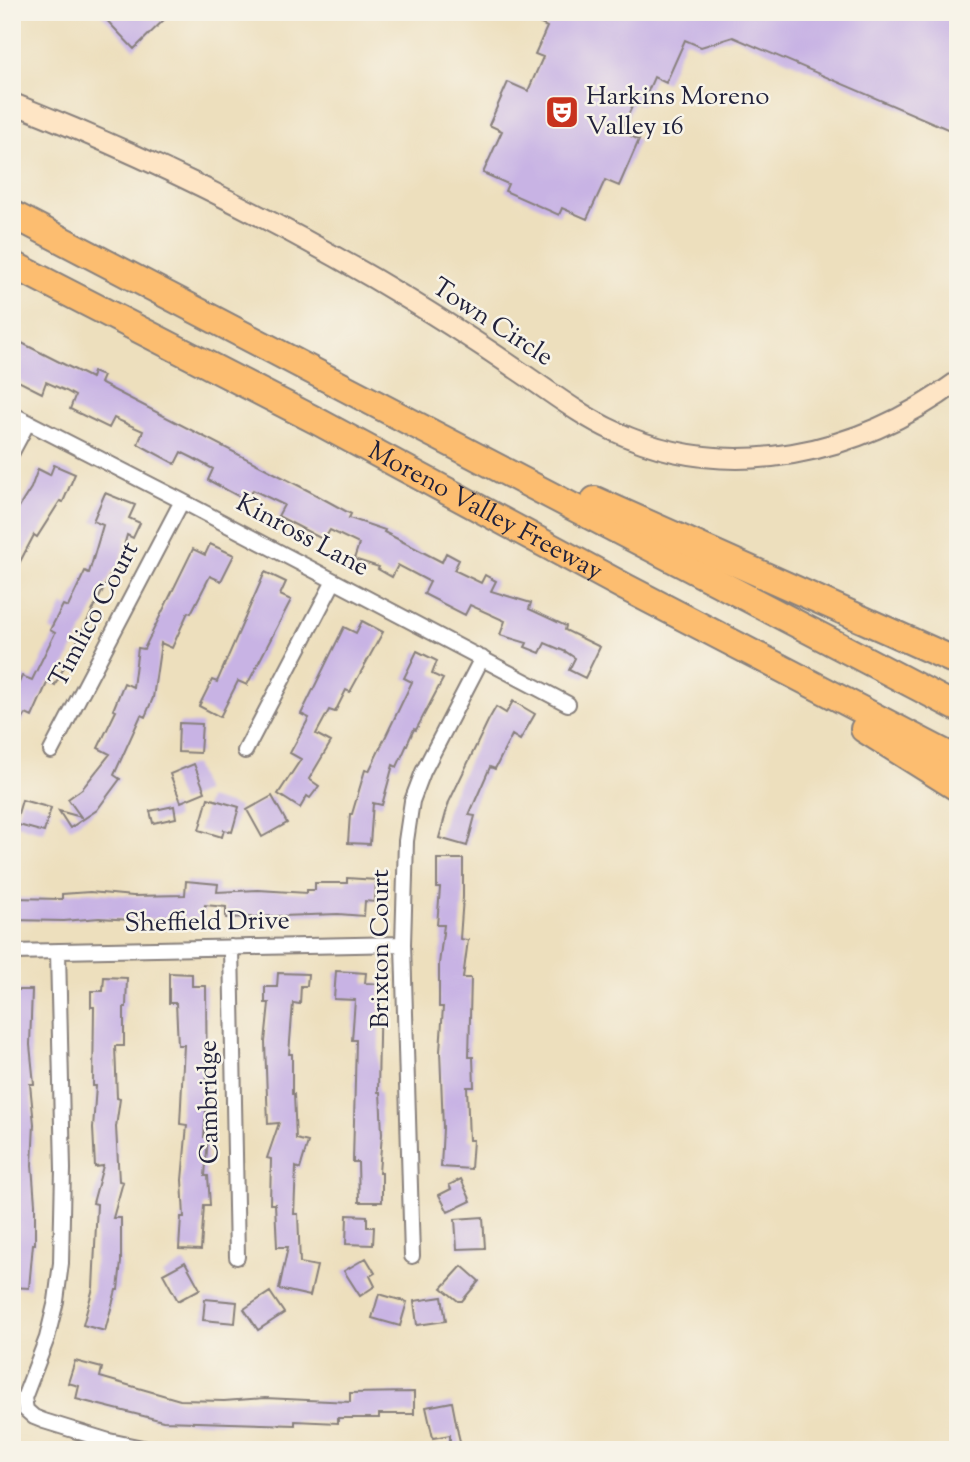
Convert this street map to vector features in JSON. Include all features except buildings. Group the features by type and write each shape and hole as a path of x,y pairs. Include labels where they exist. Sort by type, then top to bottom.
{"highway":[{"name":"Moreno Valley Freeway","path":"12,215 387,408 958,708"},
{"name":"Moreno Valley Freeway","path":"12,264 317,421 625,587 958,760"},
{"path":"387,408 958,662"},
{"path":"625,587 808,693 958,788"}],"street":[{"name":"Town Circle","path":"12,103 139,157 292,233 437,317 603,425 652,446 718,457 757,458 805,452 846,441 884,426 915,411 958,382"},
{"name":"Kinross Lane","path":"12,414 568,704"},
{"path":"12,452 29,422"},
{"name":"Timlico Court","path":"51,751 182,501"},
{"path":"245,751 334,581"},
{"name":"Brixton Court","path":"412,1256 403,944 406,841 412,801 423,772 482,658"},
{"name":"Sheffield Drive","path":"12,952 403,944"},
{"name":"Cambridge","path":"231,947 237,1257"},
{"path":"58,952 63,1169 61,1263 47,1338 24,1398 26,1410 44,1421 109,1441 152,1450"}],"place":[{"name":"Harkins Moreno Valley 16","path":"562,112"}]}
